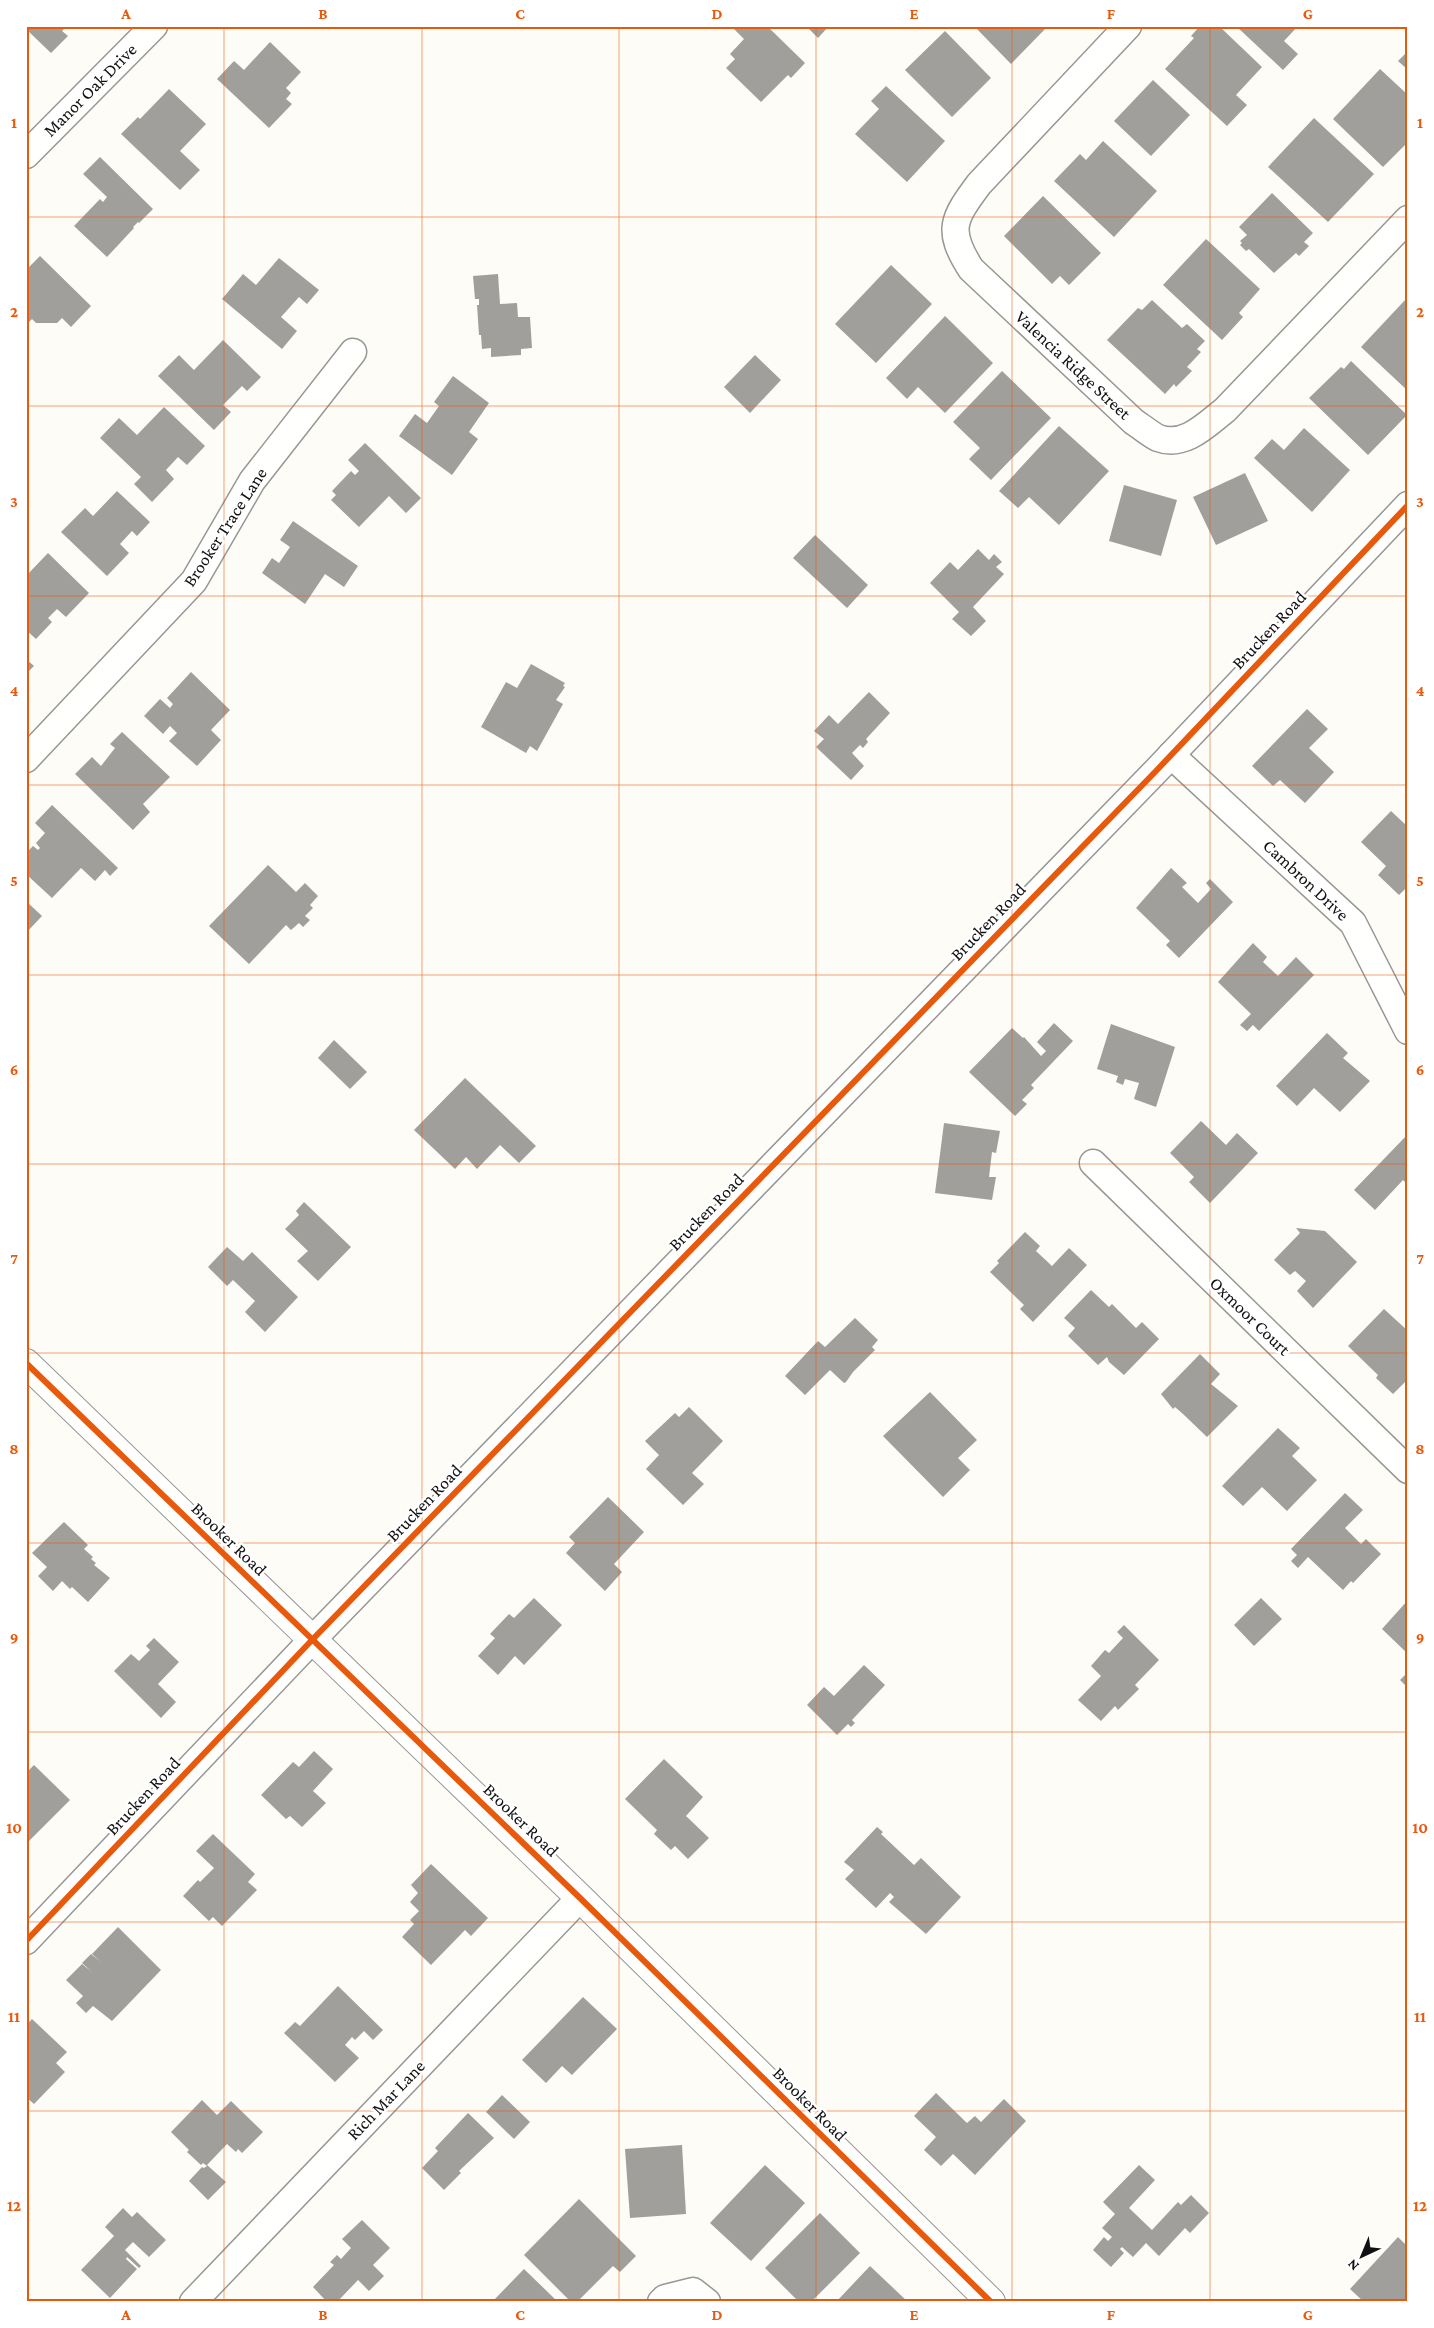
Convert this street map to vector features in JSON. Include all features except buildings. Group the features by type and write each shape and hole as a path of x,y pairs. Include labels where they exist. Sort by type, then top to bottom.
{"street":[{"name":"Manor Oak Drive","path":"26,154 154,26"},
{"name":"Valencia Ridge Street","path":"1128,26 979,184 960,209 955,230 958,248 971,269 1134,422 1158,438 1181,440 1199,431 1224,410 1408,220"},
{"name":"Brooker Trace Lane","path":"26,759 194,581 252,481 353,352"},
{"name":"Brucken Road","path":"26,1941 312,1640 1171,755 1408,505"},
{"name":"Cambron Drive","path":"1171,755 1352,923 1408,1031"},
{"name":"Oxmoor Court","path":"1093,1163 1408,1470"},
{"name":"Brooker Road","path":"26,1364 580,1898 991,2302"},
{"name":"Rich Mar Lane","path":"193,2302 580,1898"},
{"path":"662,2302 665,2298 694,2291 707,2302"}],"cycle path":[{"path":"26,1941 312,1640 1156,771 1408,505"},
{"path":"26,1363 580,1898 991,2302"}]}
